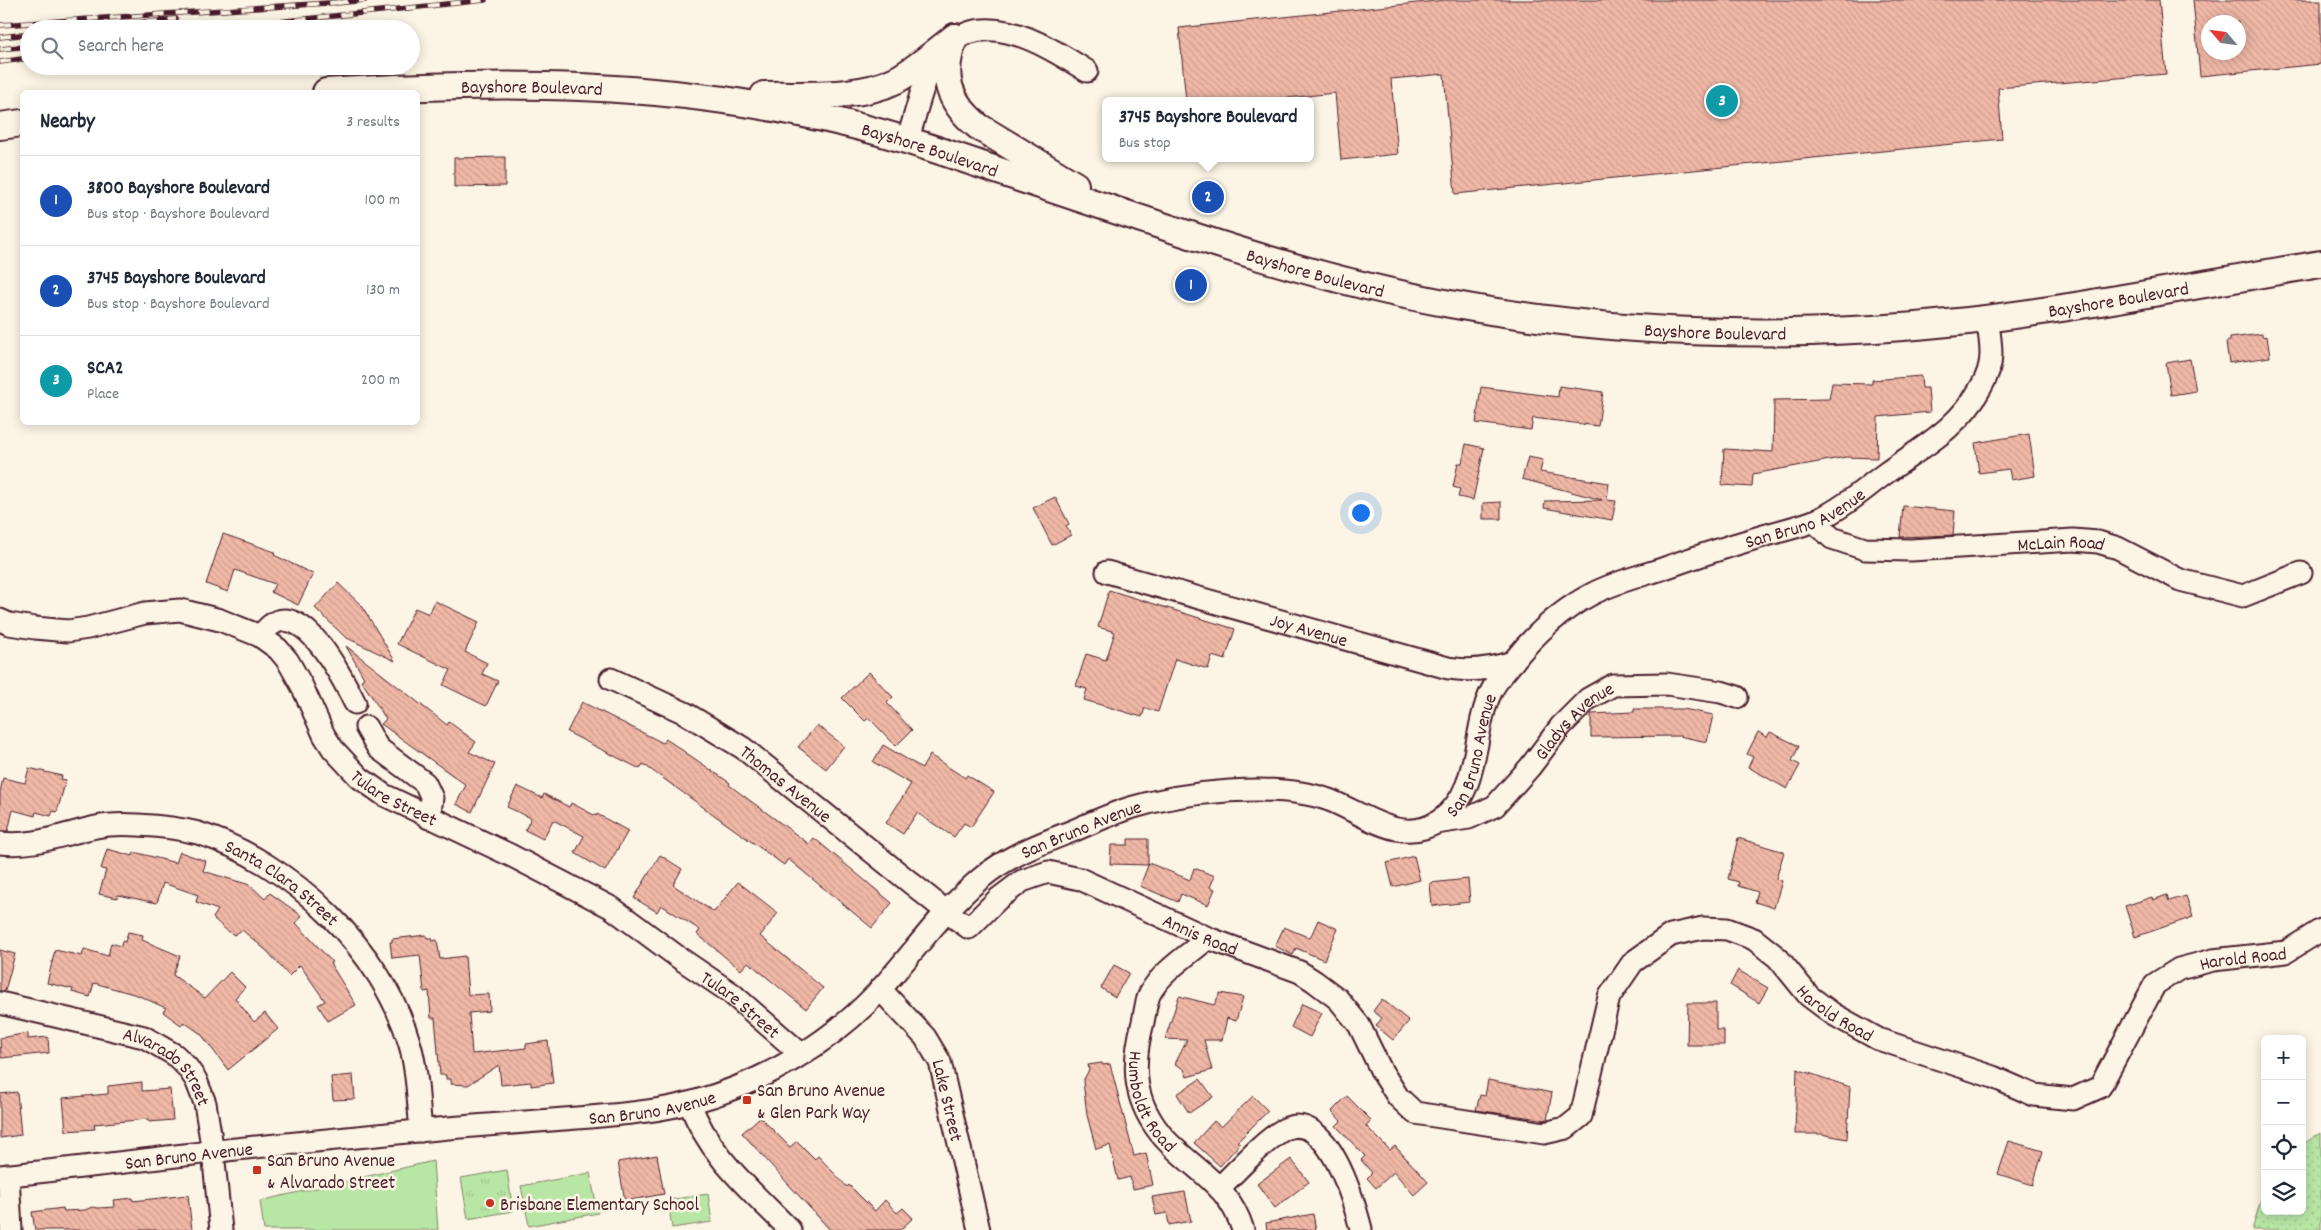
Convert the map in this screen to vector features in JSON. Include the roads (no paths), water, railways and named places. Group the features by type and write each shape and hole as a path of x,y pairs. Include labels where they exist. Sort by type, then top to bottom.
{"main road":[{"path":"716,97 842,92 882,86 897,79 955,38"},
{"path":"955,38 949,52 947,70 949,87 955,103 965,116 979,128 1119,211"},
{"name":"Bayshore Boulevard","path":"363,90 542,85 639,89 716,97 838,122 907,141 1274,261 1361,285 1446,304 1559,321 1672,330 1769,333 1888,328 1987,318 2321,264"},
{"path":"0,126 20,124"}],"street":[{"path":"907,141 934,62 943,48 955,38 971,29 991,26 1008,27 1024,33 1087,71"},
{"name":"San Bruno Avenue","path":"4,1175 420,1131 623,1114 690,1103 739,1088 786,1064 853,1015 880,989 946,912 980,879 1002,863 1041,843 1121,811 1151,803 1224,792 1283,790 1328,800 1387,827 1402,831 1420,830 1436,823 1458,802 1471,772 1488,698 1495,685 1528,642 1547,624 1598,591 1726,547 1814,521 1838,507 1933,442 1949,430 1976,396 1991,362 1987,318"},
{"name":"McLain Road","path":"1814,521 1832,538 1865,548 1911,550 2073,540 2098,542 2118,548 2180,580 2243,596 2302,573"},
{"name":"Joy Avenue","path":"1107,572 1305,626 1448,668 1464,670 1487,668 1513,662"},
{"name":"Tulare Street","path":"0,620 9,624 68,631 145,613 180,610 220,620 260,636 278,649 292,667 317,722 333,749 360,778 384,795 521,860 612,908 678,957 731,993 801,1054"},
{"path":"260,636 272,624 282,621 300,625 322,646 340,673 355,703"},
{"name":"Thomas Avenue","path":"611,680 685,713 743,748 946,912"},
{"name":"Gladys Avenue","path":"1436,823 1469,818 1495,806 1530,767 1561,726 1588,699 1613,685 1667,684 1722,692 1737,697"},
{"path":"366,727 378,748 425,783 432,798 430,818"},
{"name":"Santa Clara Street","path":"0,843 12,845 40,842 96,827 112,825 166,827 198,834 224,843 277,873 320,905 342,926 361,951 390,999 413,1057 420,1131"},
{"name":"Annis Road","path":"946,912 969,928 998,899 1022,881 1048,872 1080,879 1208,938 1300,972 1338,999 1359,1025 1381,1070 1398,1096 1415,1113"},
{"name":"Harold Road","path":"1415,1113 1544,1134 1566,1128 1581,1116 1596,1045 1609,997 1633,962 1671,935 1703,928 1726,929 1754,939 1778,958 1809,996 1834,1014 1878,1038 1993,1077 2034,1095 2073,1099 2100,1087 2155,984 2179,969 2213,960 2286,952 2321,930"},
{"name":"Humboldt Road","path":"1208,938 1166,975 1150,993 1137,1046 1135,1074 1145,1114 1166,1140 1204,1172 1219,1188 1239,1218 1242,1230"},
{"name":"Lake Street","path":"880,989 925,1037 940,1062 979,1230"},
{"name":"Alvarado Street","path":"0,1003 86,1025 124,1031 144,1037 175,1055 187,1067 202,1094 213,1152 221,1230"},
{"path":"690,1103 696,1122 719,1154 790,1230"},
{"path":"1219,1188 1272,1138 1295,1126 1317,1136 1335,1158 1353,1200 1360,1229"},
{"path":"4,1175 11,1230"}],"railway":[{"path":"337,3 365,0"},
{"path":"295,20 485,0"},
{"path":"75,20 343,2"},
{"path":"166,20 176,19"},
{"path":"0,25 20,24"},
{"path":"0,37 20,35"},
{"path":"0,49 20,47"},
{"path":"0,62 20,59"}],"place":[{"name":"SCA2","path":"1722,101"},
{"name":"3745 Bayshore Boulevard","path":"1208,197"},
{"name":"3800 Bayshore Boulevard","path":"1191,285"},
{"name":"San Bruno Avenue & Glen Park Way","path":"747,1100"},
{"name":"San Bruno Avenue & Alvarado Street","path":"257,1170"},
{"name":"Brisbane Elementary School","path":"490,1203"}]}
